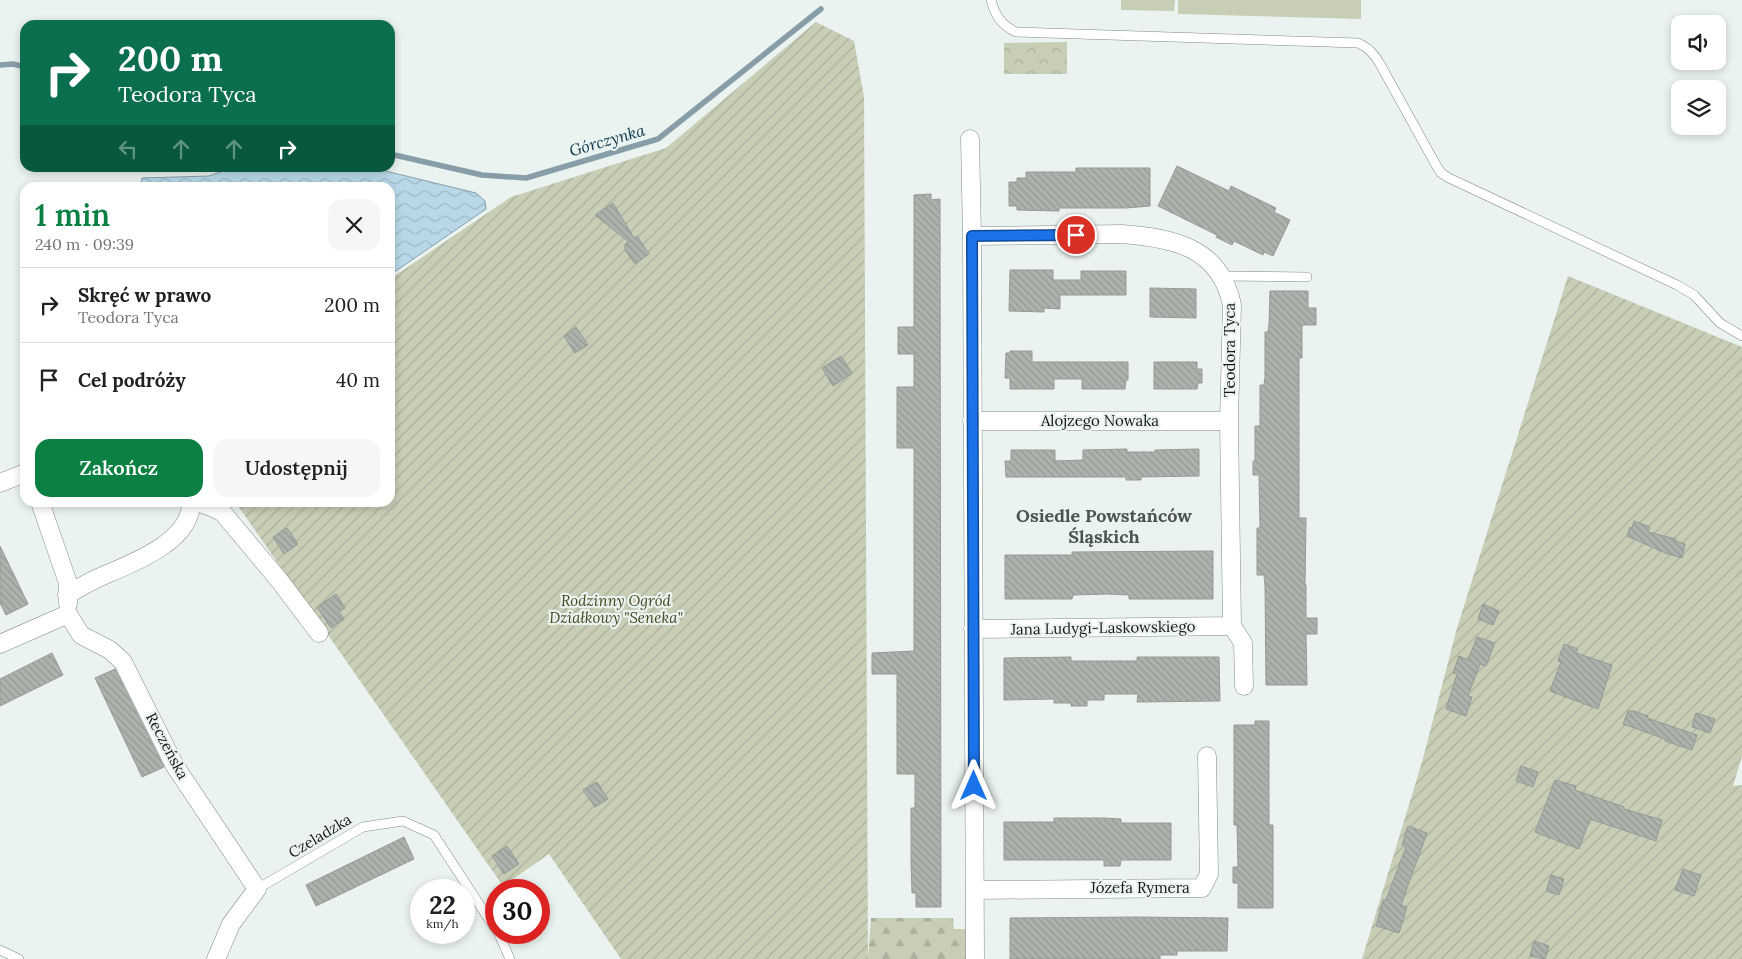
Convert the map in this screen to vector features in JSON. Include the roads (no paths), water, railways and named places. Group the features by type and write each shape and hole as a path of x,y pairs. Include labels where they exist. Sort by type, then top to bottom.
{"street":[{"path":"970,139 975,959"},
{"name":"Teodora Tyca","path":"972,236 1122,234 1146,236 1170,240 1196,251 1212,264 1221,276 1229,290 1232,305 1229,421 1232,626 1243,643 1244,686"},
{"name":"Alojzego Nowaka","path":"972,421 1229,421"},
{"path":"0,483 20,475"},
{"path":"0,644 68,614 68,583 42,507"},
{"path":"68,595 92,581 159,550 172,540 184,524 191,507"},
{"path":"211,507 222,512 279,580 319,633"},
{"name":"Reczeńska","path":"68,614 82,635 110,650 123,662 175,766 258,890"},
{"name":"Jana Ludygi-Laskowskiego","path":"973,629 1232,626"},
{"name":"Józefa Rymera","path":"975,890 1202,888 1209,874 1207,756"},
{"path":"216,959 231,924 258,890"}],"lane":[{"path":"991,0 995,13 1002,23 1016,32 1350,41 1366,46 1380,64 1442,173 1449,178 1677,285 1694,295 1720,323 1742,336"},
{"path":"1221,276 1307,277"},
{"name":"Czeladzka","path":"258,890 363,826 403,821 434,835 485,913"},
{"name":"Czeladzka","path":"503,944 510,959"},
{"path":"0,950 19,959"}],"water":[{"path":"220,172 389,172 476,193 485,201 486,209 395,272 395,182 141,182 142,178 209,176"}],"waterway":[{"name":"Górczynka","path":"395,155 482,175 526,178 658,139 821,9"},
{"name":"Górczynka","path":"0,65 20,66"}],"district":[{"name":"Osiedle Powstańców Śląskich","path":"1104,526"}],"park label":[{"name":"Rodzinny Ogród Działkowy \"Seneka\"","path":"616,610"}]}
